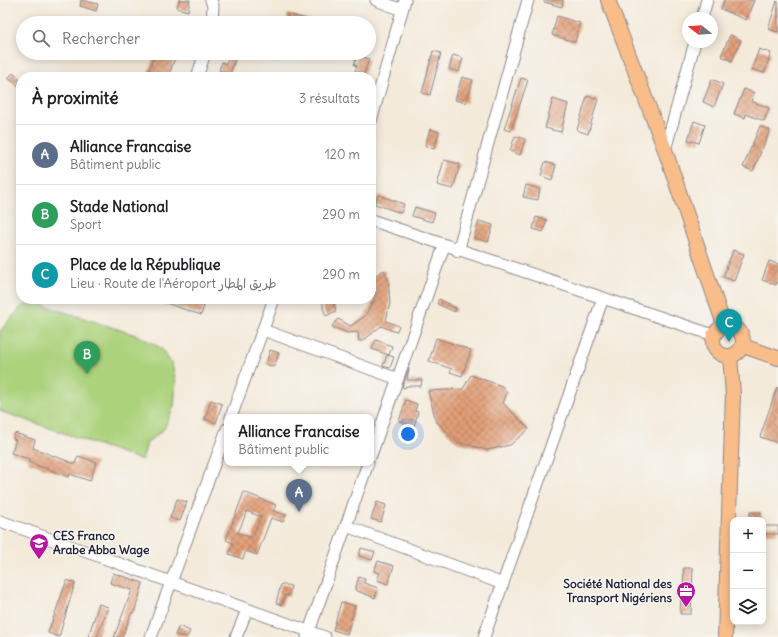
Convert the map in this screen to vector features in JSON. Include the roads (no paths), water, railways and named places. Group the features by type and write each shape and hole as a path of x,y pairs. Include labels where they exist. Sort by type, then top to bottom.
{"main road":[{"path":"608,0 665,150 724,325"},
{"path":"724,325 737,328 744,339 743,346 736,354 730,356 718,353 712,342 716,330 724,325"},
{"path":"743,346 778,358"},
{"path":"725,637 733,394 730,356"}],"street":[{"path":"211,0 213,6 212,16"},
{"path":"376,0 404,5 376,103"},
{"path":"458,251 528,0"},
{"path":"704,12 707,0"},
{"path":"665,150 693,48"},
{"path":"199,72 203,60"},
{"path":"376,222 458,251 714,335"},
{"path":"374,447 444,246"},
{"path":"484,637 603,298"},
{"path":"232,414 272,304"},
{"path":"263,330 398,379"},
{"path":"152,637 224,437"},
{"path":"308,634 367,466"},
{"path":"0,521 247,610 308,634 325,637"},
{"path":"346,526 503,584"},
{"path":"236,637 247,610"}],"place":[{"name":"Place de la République","path":"729,342"},
{"name":"Stade National","path":"87,374"},
{"name":"Alliance Francaise","path":"299,512"},
{"name":"CES Franco Arabe Abba Wage","path":"39,560"},
{"name":"Société National des Transport Nigériens","path":"686,608"}]}
